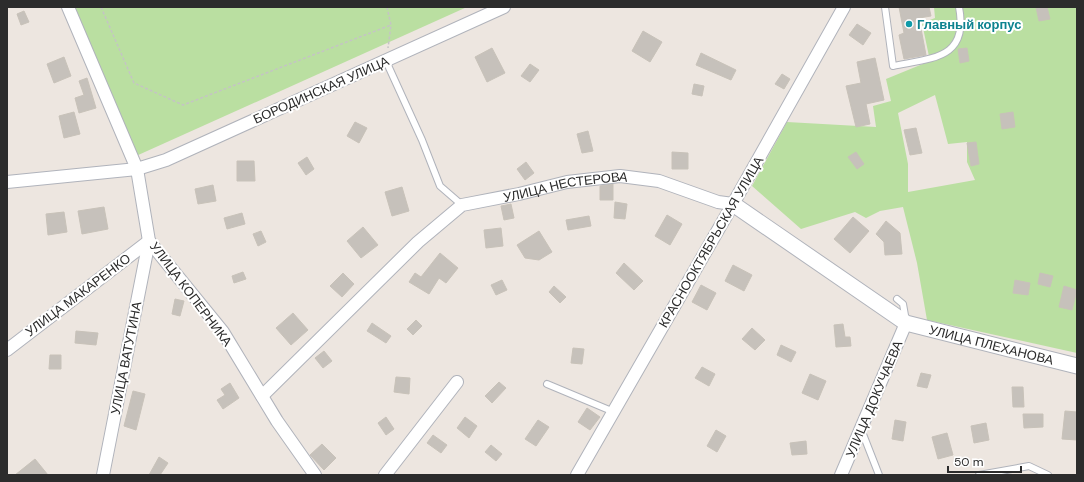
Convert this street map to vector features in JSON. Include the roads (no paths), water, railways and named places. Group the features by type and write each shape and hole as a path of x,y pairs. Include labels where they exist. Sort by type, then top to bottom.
{"street":[{"name":"УЛИЦА КОПЕРНИКА","path":"68,7 136,169 149,241 222,332 262,396 315,475"},
{"name":"БОРОДИНСКАЯ УЛИЦА","path":"7,182 136,169 166,160 504,7"},
{"name":"КРАСНООКТЯБРЬСКАЯ УЛИЦА","path":"577,475 733,204 844,7"},
{"name":"УЛИЦА НЕСТЕРОВА","path":"262,396 418,242 462,205 519,194 567,182 620,176 659,181 718,202 733,204 906,323"},
{"name":"УЛИЦА МАКАРЕНКО","path":"7,350 149,241"},
{"name":"УЛИЦА ВАТУТИНА","path":"104,475 149,241"},
{"name":"УЛИЦА ПЛЕХАНОВА","path":"906,323 1077,366"},
{"name":"УЛИЦА ДОКУЧАЕВА","path":"841,475 906,323"},
{"path":"385,475 458,382"}],"lane":[{"path":"884,7 893,66 938,56 954,48 959,37 961,17 959,7"},
{"path":"386,61 422,140 440,186 462,205"},
{"path":"897,299 903,304 906,323"},
{"path":"547,384 614,412"},
{"path":"861,428 879,475"},
{"path":"979,475 1029,466 1048,475"}],"place":[{"name":"Главный корпус","path":"909,24"}]}
